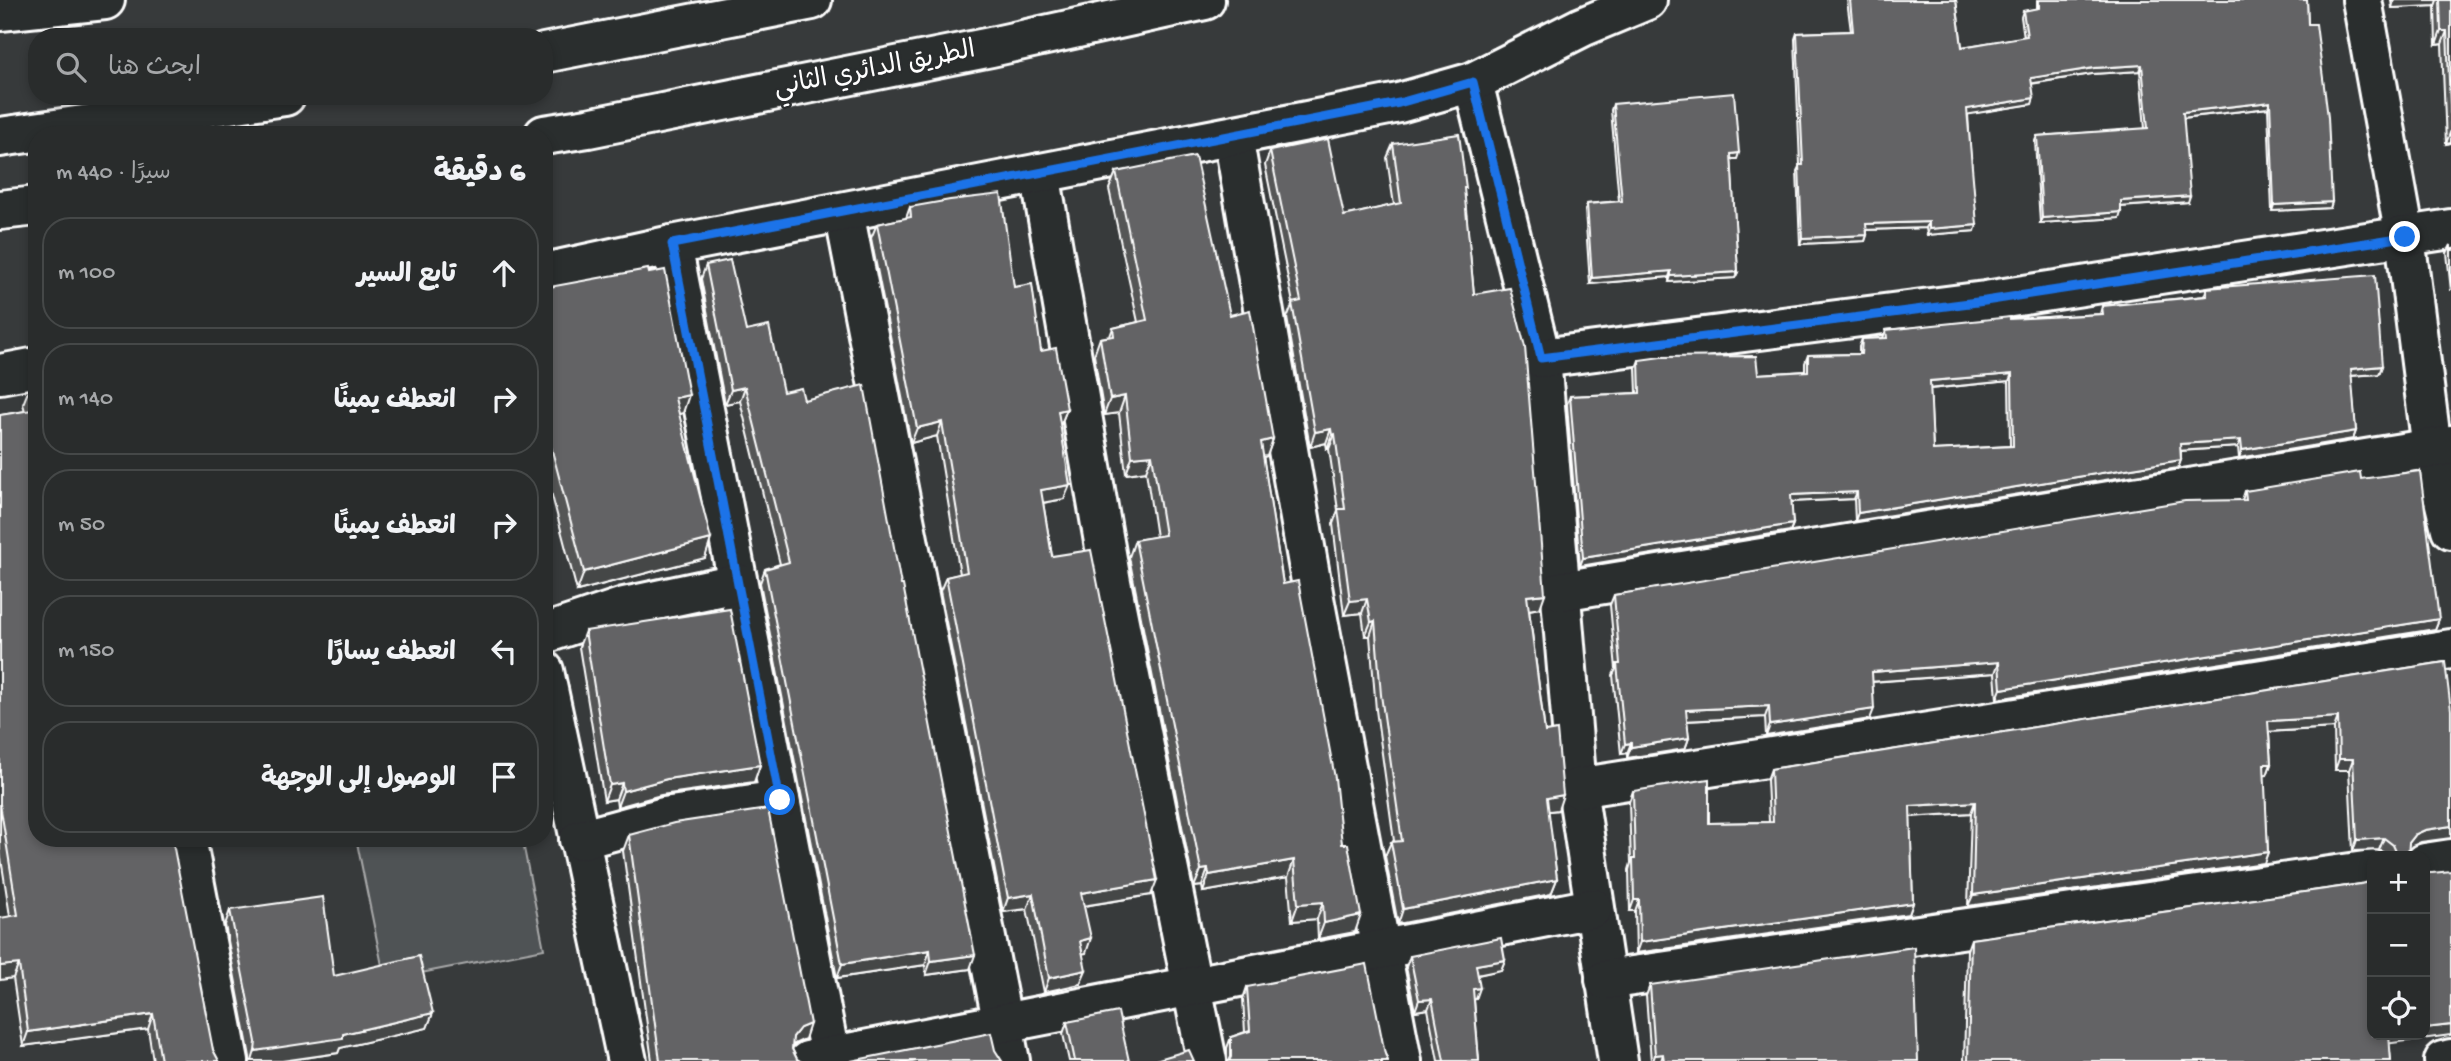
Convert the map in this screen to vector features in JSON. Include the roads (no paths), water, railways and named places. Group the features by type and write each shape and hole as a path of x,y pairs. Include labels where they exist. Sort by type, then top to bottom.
{"main road":[{"path":"14,7 105,0"},
{"path":"553,51 812,0"},
{"name":"الطريق الدائري الثاني","path":"553,134 977,50 1205,0"},
{"path":"553,270 672,244 1399,103 1473,82 1582,27 1647,0"},
{"path":"2362,0 2441,447 2451,529"},
{"path":"1473,82 1541,358 1577,788 1618,1061"},
{"path":"76,126 222,105"},
{"path":"0,137 28,133"},
{"path":"1233,136 1314,598 1402,1061"},
{"path":"1040,173 1111,582 1207,1061"},
{"path":"0,210 28,207"},
{"path":"844,212 1010,1061"},
{"path":"1541,358 1985,301 2451,229"},
{"path":"672,244 780,800 823,1060 1593,908"},
{"path":"0,374 28,369"},
{"path":"1561,591 2441,447"},
{"path":"553,631 624,607 737,583"},
{"path":"1577,788 2451,649"},
{"path":"553,714 627,1061"},
{"path":"579,840 664,817 780,800"},
{"path":"188,847 229,1061"},
{"path":"2430,862 2451,859"},
{"path":"1605,980 2367,871"},
{"path":"2444,1061 2451,1059"}]}
